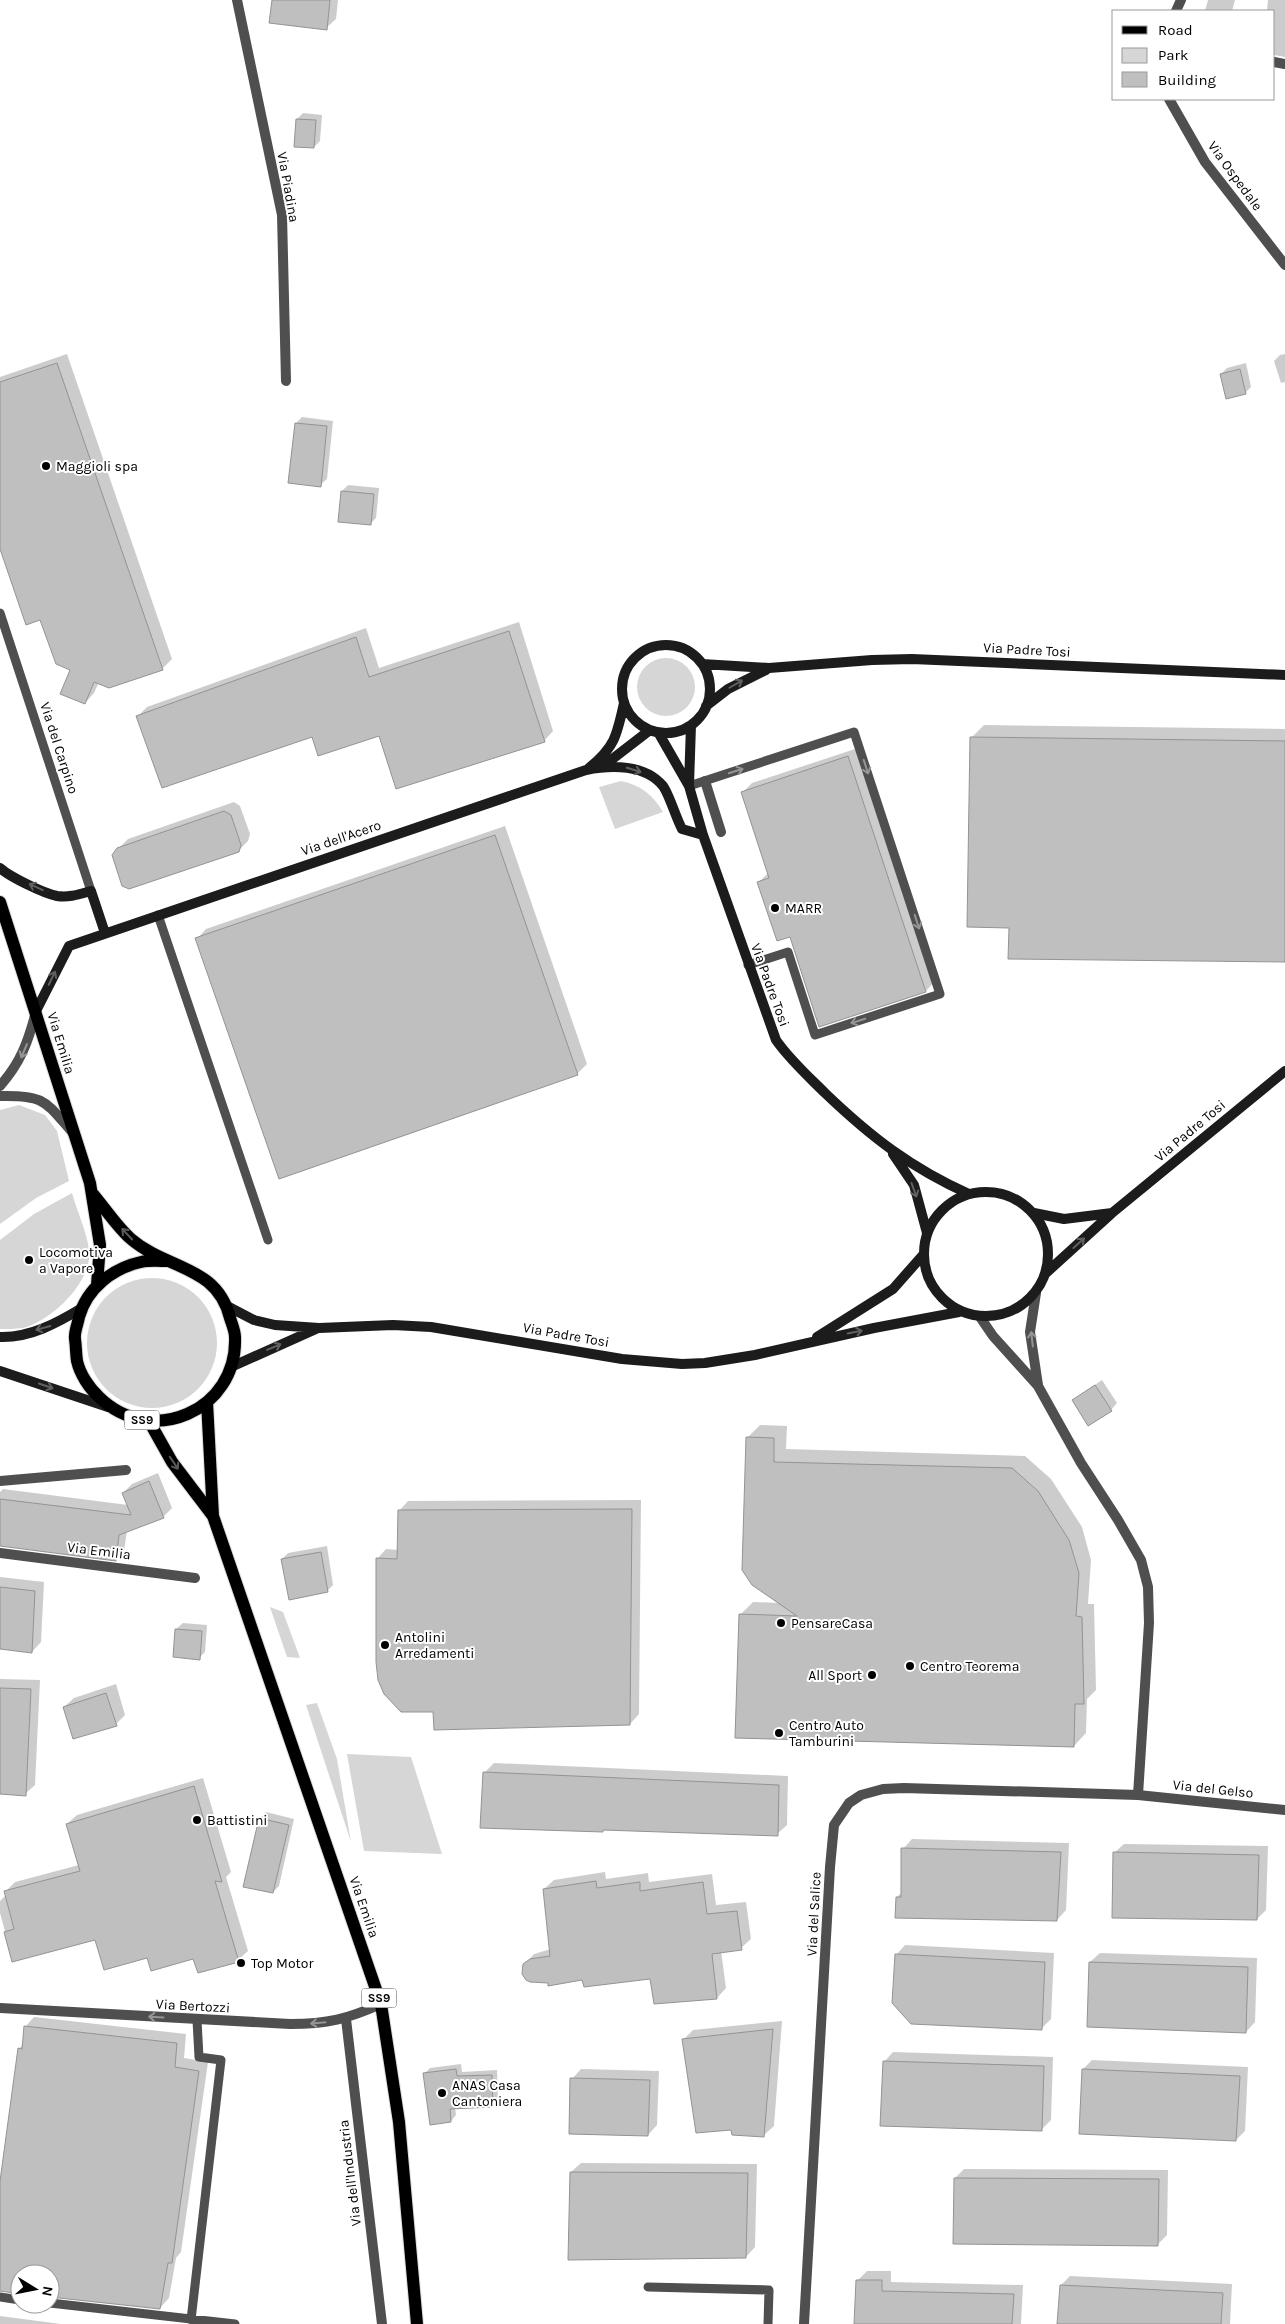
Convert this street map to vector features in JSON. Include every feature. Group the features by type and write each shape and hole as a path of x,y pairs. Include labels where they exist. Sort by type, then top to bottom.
{"main road":[{"name":"Via Emilia","path":"0,902 92,1193 100,1245 97,1285"},
{"name":"Via Emilia","path":"92,1193 131,1239 167,1261 186,1267 203,1276 217,1290 227,1306 235,1336 231,1368 221,1386 207,1402 189,1413 176,1418 149,1421 128,1417 110,1407 90,1388 78,1363 75,1335 82,1308 97,1285 118,1270 142,1261 167,1261"},
{"name":"Via Emilia","path":"207,1402 213,1516 381,2004 399,2122 417,2324"},
{"name":"Via Emilia","path":"149,1421 172,1462 213,1516"}],"street":[{"name":"Via Piadina","path":"237,0 282,215 286,381"},
{"name":"Via Ospedale","path":"1170,100 1205,162 1285,265"},
{"path":"624,704 622,692 626,670 633,660 652,648 674,646 695,656 702,664 709,685 706,706"},
{"name":"Via Padre Tosi","path":"702,664 769,668 872,660 912,659 1285,674"},
{"name":"Via Padre Tosi","path":"689,786 691,725 706,706 728,689 769,668"},
{"name":"Via Padre Tosi","path":"624,704 630,715 639,724 654,731 689,786 703,836 776,1040 788,1057 891,1151 934,1178 969,1194"},
{"name":"Via dell'Acero","path":"586,770 603,757 612,744 624,704"},
{"path":"654,731 681,730 691,725"},
{"name":"Via dell'Acero","path":"602,767 654,731"},
{"name":"Via dell'Acero","path":"36,1011 69,946 586,770 602,767 629,768 648,775 663,786 682,828 703,836"},
{"path":"705,782 721,832"},
{"path":"0,868 20,880 57,896 75,896 91,891 105,933"},
{"path":"0,1086 19,1063 28,1041 36,1011"},
{"name":"Via Padre Tosi","path":"1046,1274 1048,1252 1044,1232 1034,1213 1020,1202 1004,1194 987,1191 969,1194 951,1202 937,1215 927,1233 923,1255 926,1273 933,1288 945,1302 960,1312 980,1317 1001,1315 1020,1307 1036,1292 1046,1274 1112,1213 1285,1071"},
{"path":"0,1096 25,1095 45,1101 73,1133"},
{"name":"Via Padre Tosi","path":"891,1151 914,1185 927,1233"},
{"name":"Via Padre Tosi","path":"1034,1213 1064,1219 1112,1213"},
{"name":"Via Padre Tosi","path":"808,1342 846,1321 893,1289 923,1255"},
{"path":"1036,1292 1030,1332 1038,1386"},
{"name":"Via Padre Tosi","path":"227,1306 261,1322 275,1325 319,1328 393,1325 431,1327 622,1359 682,1364 755,1355 808,1342 960,1312"},
{"path":"0,1337 10,1337 55,1325 82,1308"},
{"path":"980,1317 993,1336 1038,1386 1081,1463 1141,1560 1148,1587 1149,1623 1138,1795"},
{"name":"Via Padre Tosi","path":"231,1368 319,1328"},
{"path":"0,1371 110,1407"},
{"path":"0,1482 126,1470"},
{"name":"Via Emilia","path":"0,1553 195,1578"},
{"name":"Via del Salice","path":"804,2324 834,1825 849,1803 861,1795 883,1789 1138,1795"},
{"name":"Via del Gelso","path":"1138,1795 1285,1810"},
{"name":"Via Bertozzi","path":"0,2008 197,2020 319,2024 346,2019 381,2004"},
{"name":"Via dell'Industria","path":"346,2019 382,2324"}],"lane":[{"name":"Via del Carpino","path":"0,613 91,891"},
{"path":"689,786 854,732 940,994 816,1036 788,952 748,965"},
{"path":"158,915 268,1240"},
{"path":"191,2320 221,2060 200,2057 197,2020"},
{"path":"648,2287 769,2290 768,2324"},
{"path":"60,2304 235,2324"}],"green space":[{"path":"666,658 677,660 690,671 695,687 693,698 682,711 666,716 655,714 642,703 637,687 639,676 650,663"},
{"path":"621,781 635,785 646,792 663,812 615,829 599,787"},
{"path":"19,1105 45,1115 57,1131 69,1181 36,1198 0,1224 0,1110"},
{"path":"72,1193 89,1249 89,1261 85,1273 69,1298 46,1317 23,1328 0,1329 0,1240 34,1214"},
{"path":"152,1278 165,1279 177,1283 198,1297 212,1318 216,1330 216,1356 212,1368 198,1389 177,1403 165,1407 152,1408 139,1407 127,1403 106,1389 92,1368 88,1356 87,1343 88,1330 92,1318 106,1297 127,1283 139,1279"},
{"path":"270,1607 283,1612 300,1658 287,1657"},
{"path":"317,1703 337,1759 351,1842 306,1705"},
{"path":"347,1754 411,1757 442,1854 364,1851"}],"building":[{"path":"272,0 330,0 327,30 269,23"},
{"path":"296,119 316,120 314,148 294,147"},
{"name":"Maggioli spa","path":"57,363 163,670 109,688 94,682 85,704 60,694 70,670 56,664 40,620 26,625 0,549 0,382"},
{"path":"1240,369 1246,394 1226,399 1220,374"},
{"path":"295,423 327,426 321,487 288,483"},
{"path":"341,491 374,494 371,525 338,522"},
{"path":"509,631 545,742 396,789 379,736 318,756 312,737 162,788 136,716 356,637 369,677"},
{"path":"970,737 1285,741 1285,962 1008,959 1009,928 967,927"},
{"path":"848,756 926,992 819,1027 790,937 777,941 757,882 769,878 741,792"},
{"path":"224,811 231,815 241,845 239,852 129,889 122,886 112,855 117,848"},
{"path":"495,835 578,1075 279,1179 195,938"},
{"path":"1095,1385 1112,1411 1088,1426 1072,1400"},
{"path":"746,1437 774,1438 774,1462 1012,1468 1038,1491 1069,1540 1079,1573 1076,1616 1082,1617 1084,1704 1075,1704 1074,1747 735,1738 739,1614 797,1616 752,1585 742,1570"},
{"path":"149,1481 164,1518 119,1535 116,1561 0,1546 0,1499 131,1515 122,1493"},
{"path":"632,1509 630,1725 434,1730 433,1712 401,1712 384,1694 378,1680 376,1662 376,1558 397,1559 398,1510"},
{"path":"321,1552 328,1592 289,1600 281,1559"},
{"path":"0,1587 35,1591 32,1653 0,1649"},
{"path":"175,1629 202,1631 200,1660 173,1657"},
{"path":"0,1688 31,1689 26,1796 0,1794"},
{"path":"106,1693 117,1726 73,1739 63,1707"},
{"path":"483,1772 779,1785 778,1836 480,1828"},
{"path":"194,1786 222,1882 215,1881 239,1962 198,1973 193,1959 151,1971 147,1958 104,1970 95,1940 12,1962 4,1932 14,1929 4,1891 80,1871 66,1824"},
{"path":"259,1818 289,1825 273,1893 243,1887"},
{"path":"901,1848 1061,1852 1057,1921 895,1918 896,1897 901,1897"},
{"path":"1113,1852 1259,1855 1257,1920 1112,1918"},
{"path":"596,1881 597,1888 640,1882 640,1891 703,1882 707,1914 737,1911 742,1950 712,1954 717,1999 654,2004 650,1979 584,1987 582,1980 548,1986 548,1983 526,1980 522,1974 523,1964 530,1959 550,1956 543,1889"},
{"path":"895,1954 1045,1962 1042,2030 911,2024 892,2003"},
{"path":"1089,1962 1248,1967 1246,2033 1087,2027"},
{"path":"24,2026 177,2043 175,2067 199,2071 172,2263 168,2263 160,2309 60,2298 60,2264 10,2264 10,2292 0,2291 0,2181 18,2048 22,2049"},
{"path":"773,2029 764,2137 732,2135 731,2130 696,2133 682,2039"},
{"path":"883,2061 1044,2066 1042,2131 880,2126"},
{"path":"456,2069 457,2076 492,2075 493,2107 450,2109 451,2122 430,2125 423,2073"},
{"path":"1082,2069 1240,2076 1236,2141 1079,2134"},
{"path":"570,2078 650,2080 648,2136 569,2134"},
{"path":"570,2172 748,2173 746,2258 568,2260"},
{"path":"954,2178 1159,2179 1158,2246 953,2244"},
{"path":"856,2280 882,2280 882,2291 1014,2294 1012,2324 854,2324"},
{"path":"1060,2285 1223,2293 1221,2324 1057,2324"}],"place":[{"name":"Maggioli spa","path":"46,466"},
{"name":"MARR","path":"775,908"},
{"name":"Locomotiva a Vapore","path":"29,1260"},
{"name":"PensareCasa","path":"781,1623"},
{"name":"Antolini Arredamenti","path":"385,1645"},
{"name":"Centro Teorema","path":"910,1666"},
{"name":"All Sport","path":"872,1675"},
{"name":"Centro Auto Tamburini","path":"779,1733"},
{"name":"Battistini","path":"197,1820"},
{"name":"Top Motor","path":"241,1963"},
{"name":"ANAS Casa Cantoniera","path":"442,2093"}]}
